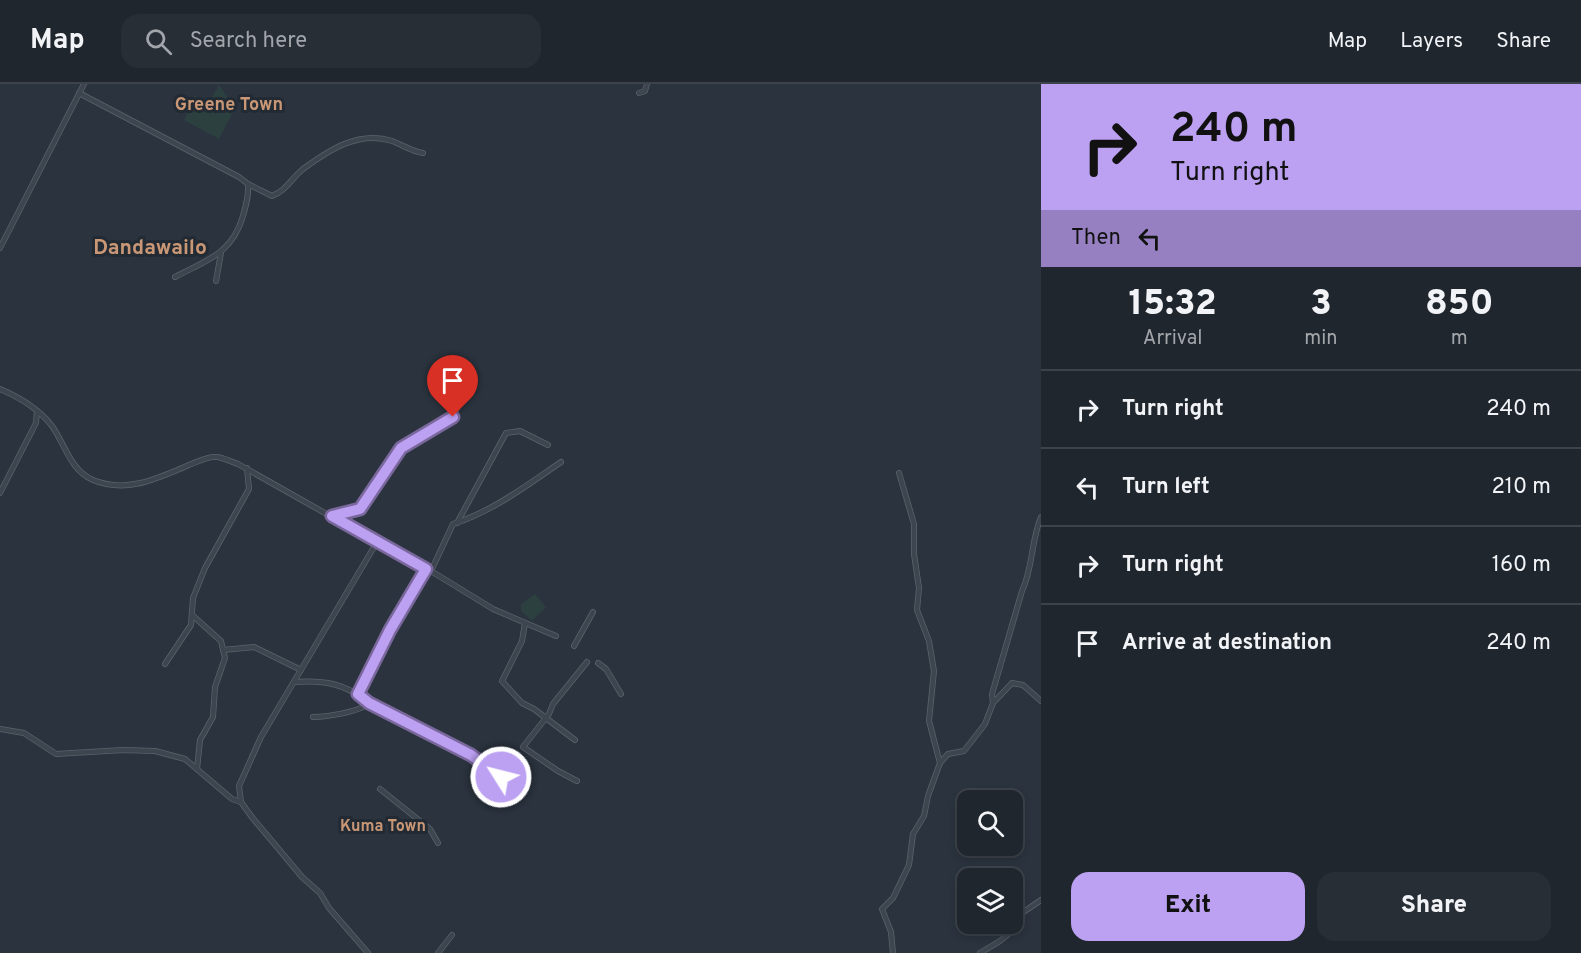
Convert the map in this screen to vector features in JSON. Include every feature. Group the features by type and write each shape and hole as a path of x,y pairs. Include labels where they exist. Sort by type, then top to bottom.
{"street":[{"path":"0,248 84,84"},
{"path":"639,93 645,91 647,84"},
{"path":"79,93 272,196 283,192 296,175 322,155 346,142 374,138 392,141 414,152 423,153"},
{"path":"175,277 221,253 233,241 239,231 249,194 248,184"},
{"path":"216,281 221,253"},
{"path":"0,389 15,395 37,411 52,426 75,468 92,480 114,486 135,486 215,457 247,468 429,570 493,609 556,636"},
{"path":"332,516 360,509 401,448 453,417 465,390"},
{"path":"0,493 36,423 37,411"},
{"path":"457,523 506,433 520,431 548,445"},
{"path":"358,694 390,630 429,570 453,524 479,516 561,462"},
{"path":"165,664 191,625 193,597 210,557 249,489 247,468"},
{"path":"900,473 914,524 914,555 919,588 917,610 929,640 934,671 929,721 940,763"},
{"path":"993,703 992,694 1022,591 1029,577 1031,552 1041,517"},
{"path":"368,953 328,908 320,893 302,877 241,802 239,786 261,737 377,542"},
{"path":"574,646 593,612"},
{"path":"192,615 221,641 225,658 215,687 213,717 201,740 197,770"},
{"path":"525,622 522,641 502,681 522,703 575,740"},
{"path":"223,651 254,647 301,670"},
{"path":"576,781 523,747 546,718 553,704 587,662"},
{"path":"597,663 606,669 621,694"},
{"path":"294,682 312,681 339,685 358,694 369,703 471,755 501,777"},
{"path":"893,953 891,932 882,909 893,897 909,865 913,834 924,816 928,796 940,763 948,754 964,751 985,724 993,703 1012,683 1023,685 1041,701"},
{"path":"313,717 366,706 369,703"},
{"path":"0,729 24,734 56,754 111,750 155,751 185,759 232,799 241,802"},
{"path":"380,789 430,829 438,843"},
{"path":"980,953 1016,928 1022,913 1041,900"},
{"path":"438,953 452,935"}],"green space":[{"path":"219,85 235,108 219,139 184,120 195,96 209,103"},
{"path":"535,594 546,607 532,621 521,611 521,604"}],"district":[{"name":"Greene Town","path":"229,105"},
{"name":"Dandawailo","path":"150,248"},
{"name":"Kuma Town","path":"383,827"}],"route":[{"path":"453,417 401,448 360,509 332,516 426,569 390,630 358,694 369,703 471,755 501,777"}]}
